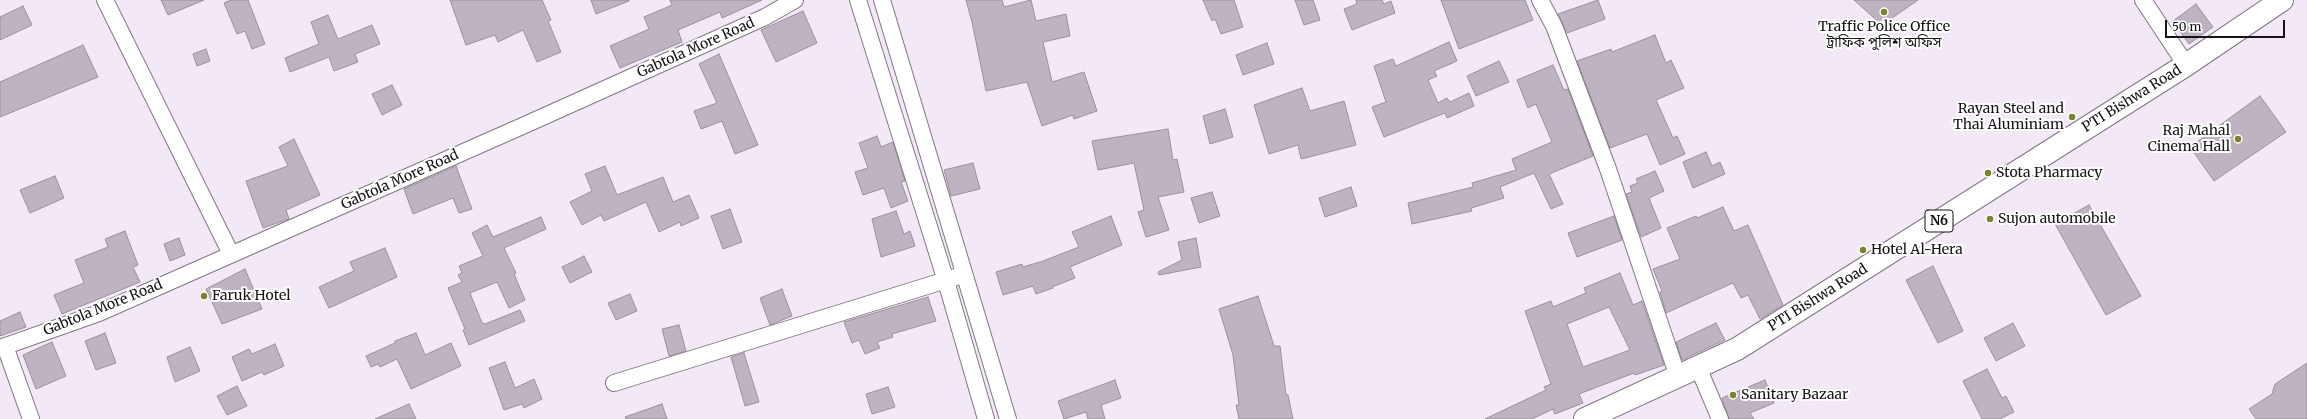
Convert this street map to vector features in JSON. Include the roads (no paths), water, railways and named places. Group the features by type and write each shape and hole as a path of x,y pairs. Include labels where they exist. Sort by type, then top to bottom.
{"highway":[{"name":"PTI Bishwa Road","path":"1584,419 1678,377 1737,348 2186,65 2282,0"}],"street":[{"path":"105,0 231,254"},
{"name":"Gabtola More Road","path":"2,347 99,312 765,17 795,0"},
{"path":"858,0 946,281 987,419 1008,416 882,0"},
{"path":"1540,0 1554,26 1608,169 1639,255 1678,377"},
{"path":"2143,0 2186,65"},
{"path":"614,383 946,281 965,273"},
{"path":"2,347 30,419"},
{"path":"1698,367 1720,419"}],"place":[{"name":"Traffic Police Office ট্রাফিক পুলিশ অফিস","path":"1884,12"},
{"name":"Rayan Steel and Thai Aluminiam","path":"2072,117"},
{"name":"Raj Mahal Cinema Hall","path":"2238,139"},
{"name":"Stota Pharmacy","path":"1988,173"},
{"name":"Sujon automobile","path":"1990,219"},
{"name":"Hotel Al-Hera","path":"1863,250"},
{"name":"Faruk Hotel","path":"204,296"},
{"name":"Sanitary Bazaar","path":"1733,395"}]}
